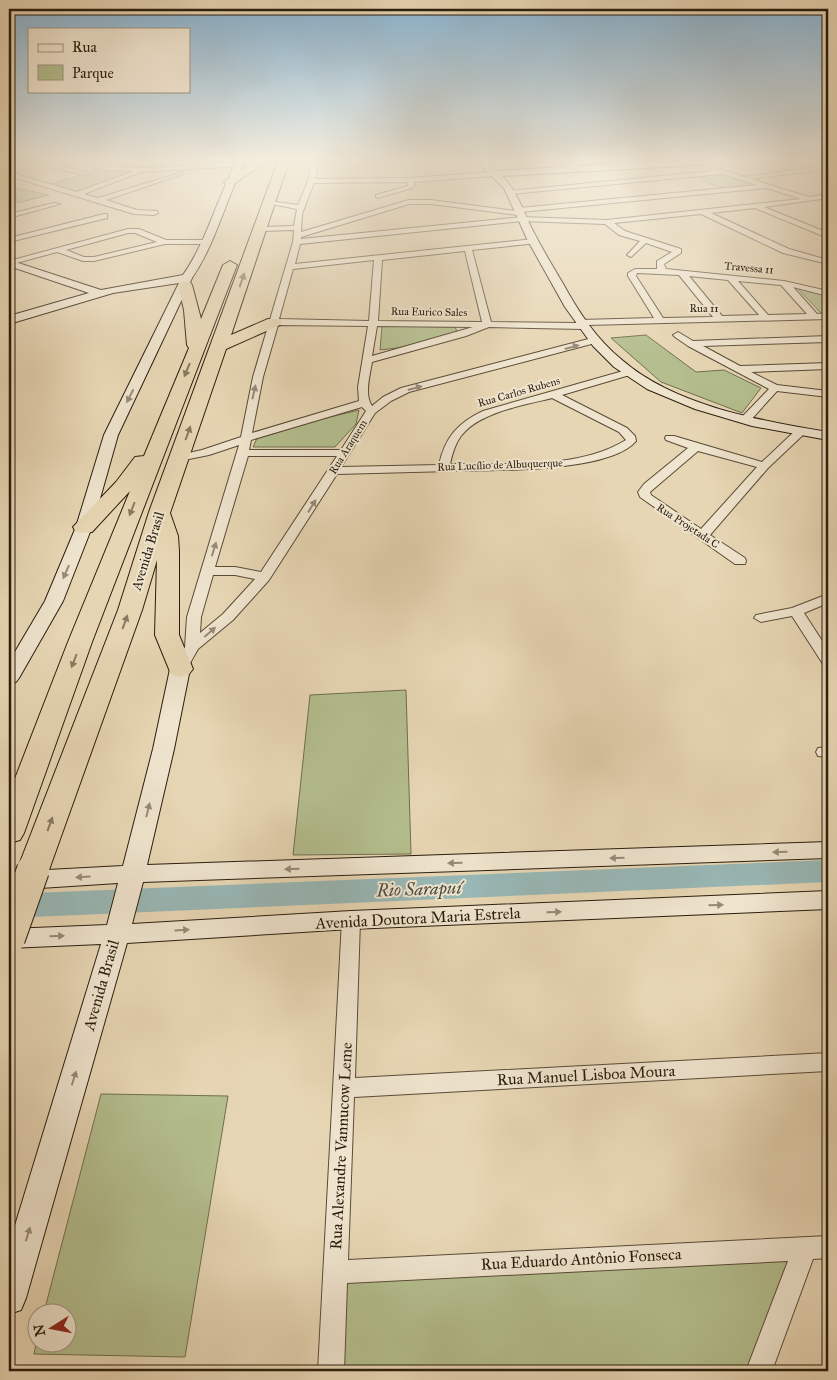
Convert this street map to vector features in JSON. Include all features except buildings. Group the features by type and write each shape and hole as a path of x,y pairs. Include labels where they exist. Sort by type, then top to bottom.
{"highway":[{"name":"Avenida Brasil","path":"9,938 21,875 130,610 160,512 261,225"},
{"name":"Avenida Brasil","path":"9,833 163,431 236,250"},
{"path":"186,281 193,317 195,350"},
{"path":"219,346 274,322"},
{"path":"84,527 123,486 163,431"},
{"path":"160,512 167,536 168,551 167,635 180,669"}],"street":[{"path":"9,240 67,225"},
{"path":"9,678 54,601 84,527 111,435 196,263 212,225"},
{"path":"192,647 194,617 243,453 256,384 290,267 297,225"},
{"path":"296,235 329,225"},
{"path":"261,229 296,235 398,225"},
{"path":"526,225 582,325 630,372 676,396 745,420 828,436"},
{"path":"612,225 622,233 678,251 660,263 662,271"},
{"path":"732,225 786,251 828,262"},
{"path":"803,225 828,236"},
{"path":"9,263 128,231 136,231 165,242"},
{"path":"290,267 534,241"},
{"path":"631,255 644,241"},
{"path":"58,250 79,258 94,259 165,242 205,242"},
{"path":"366,361 463,334 487,324 468,248"},
{"path":"179,458 205,453 246,437 368,407 363,387 373,322 378,258"},
{"path":"9,263 100,293"},
{"name":"Travessa 11","path":"659,319 632,273 638,270 662,271 784,282 828,293"},
{"path":"682,273 720,319"},
{"path":"731,278 766,318"},
{"path":"9,320 100,293 156,283 186,281"},
{"path":"784,282 815,317"},
{"name":"Rua 11","path":"582,325 659,319 828,316"},
{"name":"Rua Eurico Sales","path":"274,322 582,325"},
{"path":"678,335 737,370 775,388 828,394"},
{"name":"Rua Araquem","path":"180,669 192,647 228,617 264,577 334,471 368,407 405,390 596,340"},
{"path":"691,344 828,340"},
{"path":"737,370 828,366"},
{"name":"Rua Carlos Rubens","path":"444,468 448,446 464,425 487,413 630,372"},
{"path":"745,420 775,388"},
{"name":"Rua Lucílio de Albuquerque","path":"334,471 563,464 596,455 631,441 631,438 623,430 555,395"},
{"path":"702,536 764,466 800,432"},
{"path":"670,438 764,466"},
{"name":"Rua Projetada C","path":"696,447 648,486 644,492 646,497 653,503 740,561"},
{"path":"243,453 345,453"},
{"path":"208,571 234,571 264,577"},
{"path":"761,618 796,611 828,598"},
{"path":"796,611 828,661"},
{"name":"Avenida Brasil","path":"9,1298 123,935 130,883 169,725 180,669"},
{"path":"140,845 151,861 169,873"},
{"path":"21,875 130,883 169,873 828,850"},
{"name":"Avenida Doutora Maria Estrela","path":"9,938 123,935 352,920 828,900"},
{"name":"Rua Alexandre Vannucow Leme","path":"331,1371 334,1272 352,920"},
{"name":"Rua Manuel Lisboa Moura","path":"344,1088 828,1062"},
{"path":"759,1371 817,1247"},
{"name":"Rua Eduardo Antônio Fonseca","path":"334,1272 817,1247"}],"green space":[{"path":"796,287 828,295 828,314 822,314"},
{"path":"382,326 455,327 458,334 380,350"},
{"path":"646,335 696,372 724,370 761,388 742,413 661,382 611,338"},
{"path":"359,410 356,424 335,447 253,447 259,434"},
{"path":"406,690 411,854 293,855 310,695"},
{"path":"101,1094 228,1096 185,1357 34,1354 34,1352 78,1352 78,1302 47,1302"},
{"path":"805,1247 759,1371 331,1371 335,1272"}],"waterway":[{"name":"Rio Sarapuí","path":"9,906 828,871"}]}
